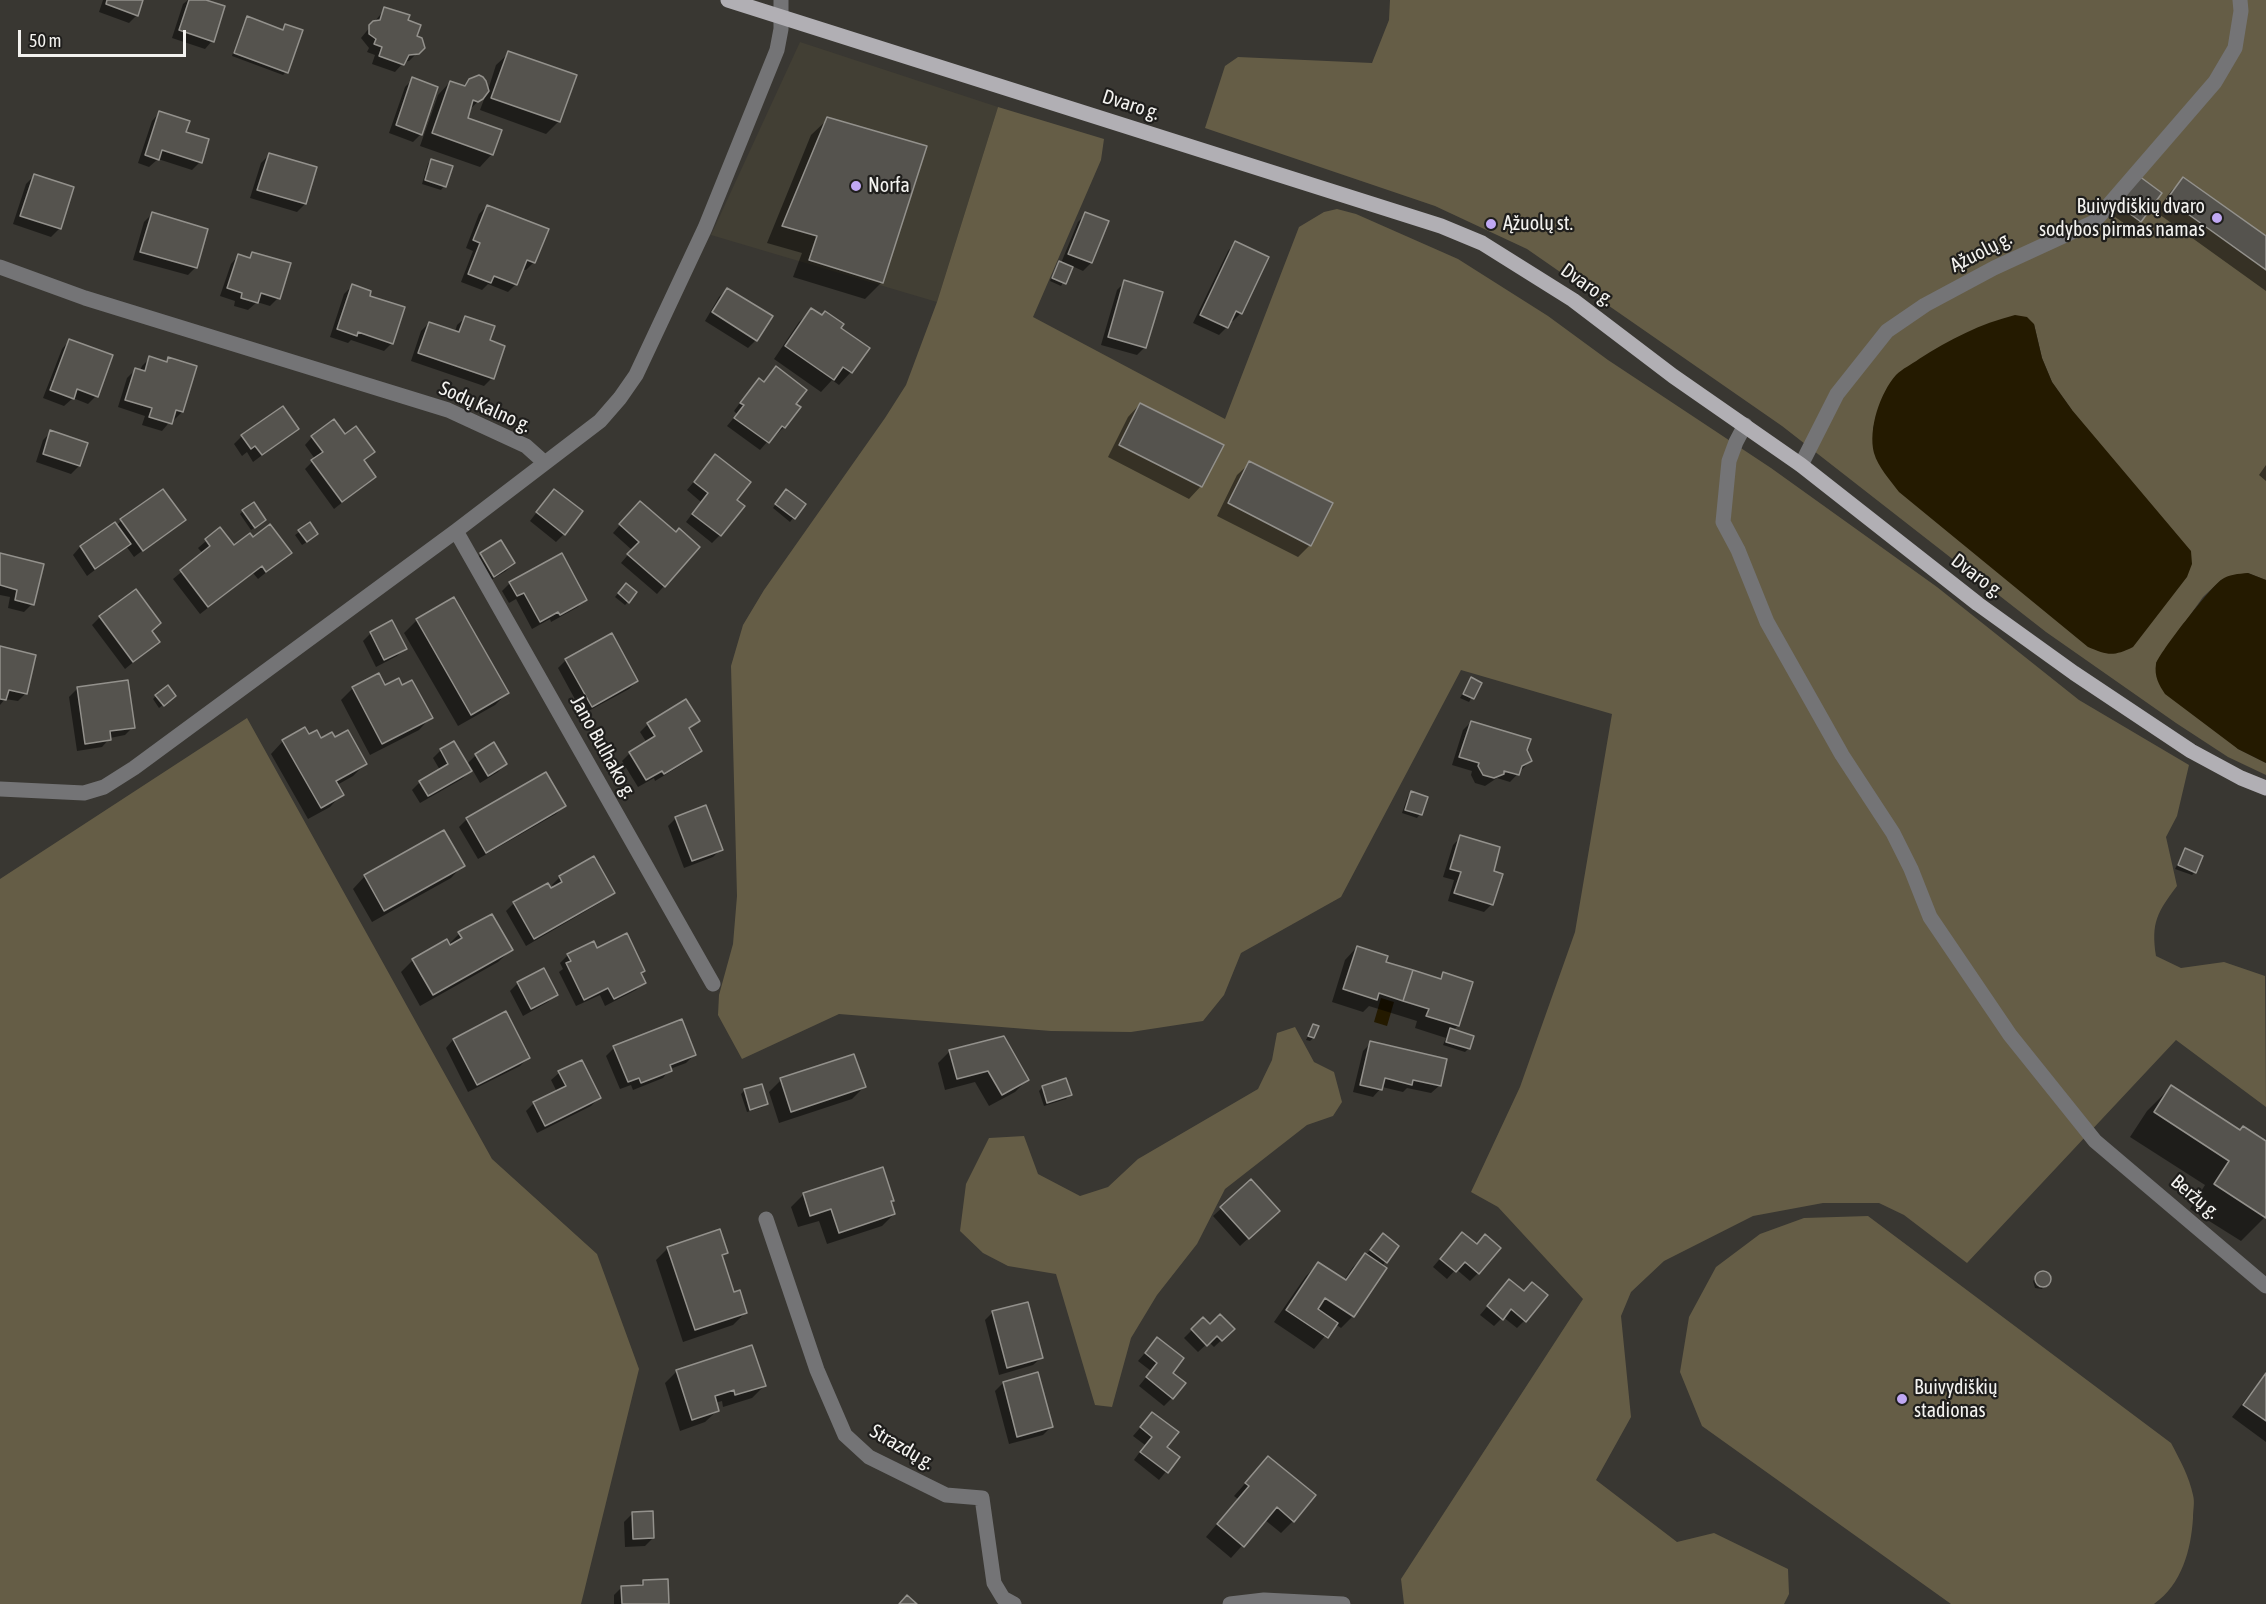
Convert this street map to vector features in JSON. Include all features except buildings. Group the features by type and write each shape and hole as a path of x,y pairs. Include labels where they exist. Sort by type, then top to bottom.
{"main road":[{"name":"Dvaro g.","path":"728,0 1442,226 1482,243 1573,300 1674,376 1746,425 1801,465 1978,604 2074,673 2191,751 2241,778 2266,788"}],"street":[{"path":"0,789 84,793 104,787 245,688 600,421 636,375 709,219 777,50 781,0"},
{"name":"Ąžuolų g.","path":"1801,465 1837,394 1887,331 1925,305 1994,268 2094,222 2214,82 2235,48 2241,11 2240,0"},
{"name":"Sodų Kalno g.","path":"0,267 86,298 448,410 526,446 545,463"},
{"name":"Beržų g.","path":"1746,425 1736,442 1730,461 1723,522 1767,622 1842,755 1893,833 1911,869 1930,917 2010,1035 2095,1141 2266,1286"},
{"name":"Jano Bulhako g.","path":"456,531 713,984"},
{"name":"Strazdų g.","path":"766,1219 817,1370 845,1435 869,1457 946,1495 982,1498 993,1583 1003,1598 1014,1604"},
{"path":"1230,1604 1264,1600 1343,1604"}],"shaded area":[{"path":"1390,0 2266,0 2266,580 2248,573 2221,580 2203,597 2156,663 2238,749 2266,763 2266,775 2228,757 2046,632 1782,426 1527,249 1435,206 1205,128 1225,66 1238,57 1372,63 1389,20","holes":["2034,324 2042,358 2052,382 2072,410 1874,453 1873,428 1884,394"]},
{"path":"800,42 998,107 937,302 711,235"},
{"path":"998,107 1104,139 1101,160 1033,317 1225,419 1299,227 1324,212 1337,209 1356,214 1458,259 1548,316 1608,360 1771,468 1937,587 2079,700 2189,765 2177,816 2166,837 2177,886 2157,918 2154,935 2156,956 2181,968 2224,962 2265,976 2266,1107 2176,1040 1967,1263 1904,1215 1879,1203 1823,1203 1753,1216 1664,1261 1631,1292 1621,1316 1631,1417 1596,1480 1677,1542 1714,1533 1788,1569 1789,1594 1784,1604 1404,1604 1401,1579 1583,1299 1498,1207 1471,1192 1520,1087 1575,932 1612,714 1461,670 1341,897 1241,953 1224,995 1203,1021 1131,1032 1051,1031 839,1014 742,1059 718,1015 719,995 733,944 737,896 731,666 743,625 764,590 906,385 937,302"},
{"path":"2015,315 2027,317 2034,324 2042,358 2052,382 2072,410 2191,551 2192,564 2187,577 2133,647 2115,654 2088,647 1899,492 1881,468 1874,453 1874,423 1880,401 1896,375 1954,339 1977,328"},
{"path":"2248,573 2266,580 2266,763 2238,749 2165,694 2156,676 2156,664 2166,647 2215,585 2227,577"},
{"path":"247,718 492,1159 597,1254 639,1369 581,1604 0,1604 0,879"},
{"path":"1381,998 1394,1002 1387,1026 1374,1022"},
{"path":"1295,1027 1314,1062 1334,1072 1342,1102 1333,1116 1307,1125 1225,1189 1197,1244 1157,1295 1131,1338 1112,1407 1095,1405 1056,1274 1008,1266 983,1253 960,1231 966,1184 989,1138 1024,1136 1038,1174 1080,1196 1108,1187 1138,1159 1258,1089 1272,1060 1277,1033"},
{"name":"Buivydiškių stadionas","path":"1868,1216 2171,1443 2187,1475 2193,1495 2192,1530 2187,1554 2178,1576 2172,1587 2154,1604 1951,1604 1702,1426 1680,1372 1689,1317 1716,1267 1760,1234 1804,1218"}],"place":[{"name":"Norfa","path":"856,186"},
{"name":"Buivydiškių dvaro sodybos pirmas namas","path":"2217,218"},
{"name":"Ąžuolų st.","path":"1491,224"},
{"name":"Buivydiškių stadionas","path":"1902,1399"}]}
